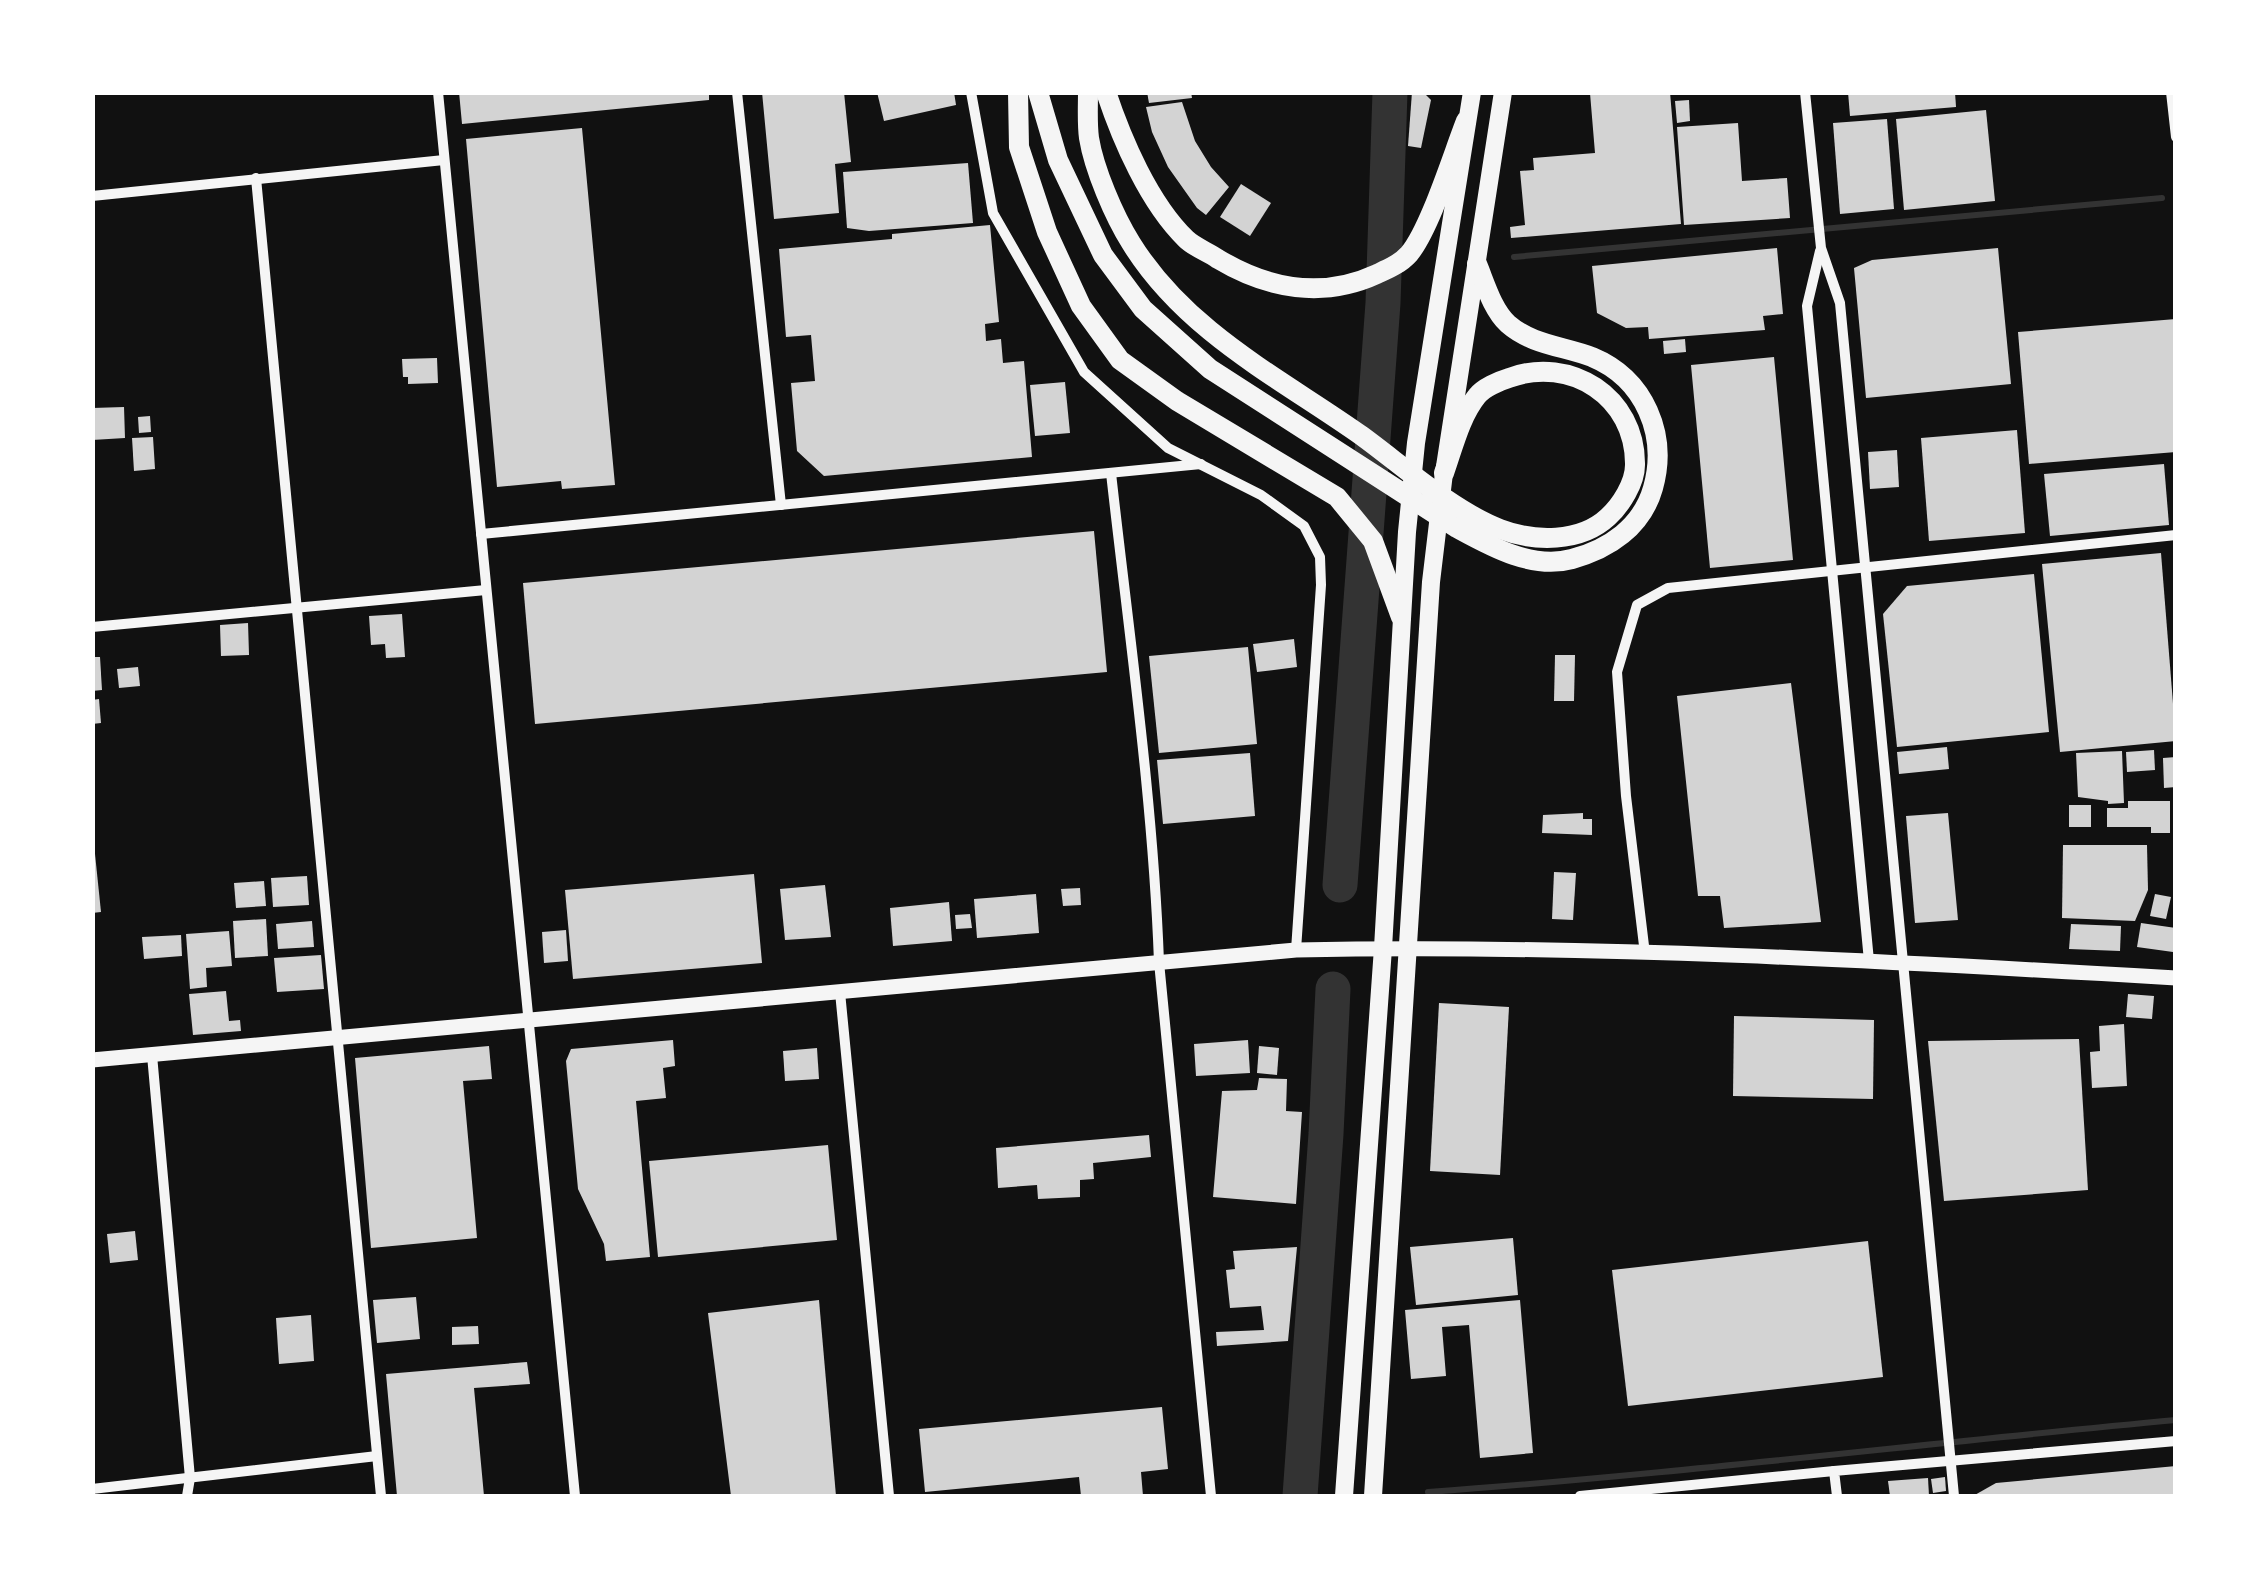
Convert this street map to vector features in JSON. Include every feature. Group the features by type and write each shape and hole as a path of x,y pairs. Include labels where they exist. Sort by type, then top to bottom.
{"highway":[{"path":"1018,92 1019,146 1047,232 1081,306 1120,360 1177,401 1337,497 1373,541 1401,617"},
{"path":"1038,92 1058,160 1103,255 1143,309 1210,368 1494,548 1530,560 1564,562 1589,555 1614,542 1635,523 1650,501 1658,471 1659,444 1654,421 1634,386 1597,359 1524,336 1504,320 1476,264"},
{"path":"1088,92 1089,140 1109,198 1132,244 1174,298 1239,356 1338,420 1460,507 1499,529 1534,538 1582,532 1604,521 1620,505 1635,469 1634,447 1620,410 1602,390 1574,377 1536,369 1505,379 1478,394 1444,473"},
{"path":"1106,92 1122,142 1186,239 1230,266 1275,286 1318,290 1355,284 1394,266 1408,254 1466,121"}],"main road":[{"path":"1344,1496 1383,948 1401,617 1416,443 1472,92"},
{"path":"1373,1496 1431,582 1503,92"},
{"path":"92,1060 1296,950 1408,948 1870,961 2176,978"}],"street":[{"path":"438,92 574,1496"},
{"path":"737,92 780,505"},
{"path":"971,92 993,212 1084,372 1168,448 1261,495 1304,526 1320,557 1296,950"},
{"path":"1805,92 1820,243 1840,304 1954,1496"},
{"path":"2171,92 2176,136"},
{"path":"92,196 444,160"},
{"path":"256,178 340,1036 380,1496"},
{"path":"1820,243 1807,306 1870,961"},
{"path":"480,534 1202,464"},
{"path":"1111,473 1157,900 1159,962 1212,1496"},
{"path":"1646,954 1626,796 1617,672 1637,605 1668,588 2176,535"},
{"path":"92,627 486,590"},
{"path":"840,992 889,1496"},
{"path":"152,1055 190,1478 187,1496"},
{"path":"1580,1496 1648,1493 2176,1441"},
{"path":"92,1489 377,1456"},
{"path":"1834,1472 1837,1496"}],"building":[{"path":"459,92 709,92 709,100 462,124"},
{"path":"762,92 844,92 851,162 835,164 839,213 774,219"},
{"path":"877,92 954,92 956,105 884,121"},
{"path":"1147,92 1191,92 1192,98 1149,103"},
{"path":"1412,92 1423,92 1431,100 1421,148 1408,146"},
{"path":"1670,92 1681,224 1511,238 1510,227 1525,225 1520,171 1534,170 1533,158 1595,153 1590,93"},
{"path":"1848,92 1955,92 1956,107 1850,116"},
{"path":"1689,100 1690,121 1677,123 1675,101"},
{"path":"1182,102 1195,141 1229,187 1206,215 1168,167 1146,107"},
{"path":"1986,110 1995,201 1904,210 1896,119"},
{"path":"1887,119 1894,209 1840,214 1833,123"},
{"path":"1738,123 1742,181 1787,178 1790,218 1684,225 1677,127"},
{"path":"582,128 615,485 562,489 561,481 497,487 466,139"},
{"path":"968,163 973,223 869,231 847,228 843,172"},
{"path":"1241,184 1271,203 1250,236 1220,217"},
{"path":"990,225 999,322 985,324 986,341 1001,339 1003,363 1024,361 1032,457 824,476 797,451 791,383 815,381 811,335 786,337 779,249"},
{"path":"1777,248 1783,314 1763,316 1765,330 1649,339 1648,327 1626,328 1597,313 1592,266"},
{"path":"1998,248 2011,384 1866,398 1854,268 1872,260"},
{"path":"2176,319 2176,452 2029,464 2018,332"},
{"path":"1685,339 1686,352 1664,354 1663,341"},
{"path":"1774,357 1793,560 1710,568 1691,365"},
{"path":"437,358 438,383 408,384 408,377 403,377 402,359"},
{"path":"1065,382 1070,433 1035,436 1030,385"},
{"path":"124,407 125,438 92,440 92,408"},
{"path":"150,416 151,432 139,433 138,417"},
{"path":"2017,430 2025,533 1929,541 1921,438"},
{"path":"153,437 155,469 134,471 132,438"},
{"path":"1897,450 1899,487 1870,489 1868,452"},
{"path":"2164,464 2169,525 2050,536 2044,474"},
{"path":"1094,531 1107,672 535,724 523,583"},
{"path":"2161,553 2176,741 2060,752 2042,564"},
{"path":"2034,574 2049,732 1897,747 1883,614 1907,586"},
{"path":"402,614 405,657 386,658 385,644 371,645 369,616"},
{"path":"248,623 249,655 221,656 220,625"},
{"path":"1294,639 1297,667 1257,672 1253,644"},
{"path":"1248,647 1257,744 1159,753 1149,656"},
{"path":"1555,655 1575,655 1574,701 1554,701"},
{"path":"92,657 100,657 102,690 92,691"},
{"path":"138,667 140,686 119,688 117,669"},
{"path":"1791,683 1821,922 1724,928 1720,896 1698,896 1677,696"},
{"path":"99,699 101,723 92,724 92,700"},
{"path":"1947,747 1949,769 1899,774 1897,752"},
{"path":"2154,750 2155,770 2127,772 2126,752"},
{"path":"2122,751 2124,803 2108,804 2078,797 2076,753"},
{"path":"1250,753 1255,816 1163,824 1157,760"},
{"path":"2176,757 2176,787 2164,788 2163,758"},
{"path":"2128,801 2170,801 2170,833 2151,833 2151,827 2107,827 2107,808 2128,808"},
{"path":"2069,805 2091,805 2091,827 2069,827"},
{"path":"1583,813 1583,819 1592,819 1592,835 1542,833 1543,815"},
{"path":"1948,813 1958,920 1915,923 1906,816"},
{"path":"2063,845 2147,845 2148,890 2135,921 2062,918"},
{"path":"92,854 101,912 92,913"},
{"path":"1554,872 1576,873 1573,920 1552,919"},
{"path":"754,874 762,963 573,979 565,890"},
{"path":"307,876 309,905 273,907 271,878"},
{"path":"264,881 266,906 236,908 234,883"},
{"path":"825,885 831,937 785,940 780,889"},
{"path":"1080,888 1081,905 1063,906 1061,889"},
{"path":"1036,894 1039,933 977,938 974,899"},
{"path":"2155,894 2171,897 2166,919 2150,916"},
{"path":"949,902 952,941 893,946 890,908"},
{"path":"970,914 972,928 956,929 955,915"},
{"path":"266,919 268,956 235,958 233,921"},
{"path":"312,921 314,947 278,949 276,924"},
{"path":"2141,923 2176,928 2173,952 2137,947"},
{"path":"2071,924 2121,926 2120,951 2069,949"},
{"path":"566,930 568,961 544,963 542,932"},
{"path":"229,931 232,966 206,968 207,987 190,989 186,934"},
{"path":"181,935 182,956 144,959 142,937"},
{"path":"321,955 324,989 277,992 274,958"},
{"path":"226,991 229,1021 240,1020 241,1031 193,1035 189,994"},
{"path":"2128,994 2154,996 2152,1019 2126,1017"},
{"path":"1439,1003 1509,1007 1500,1175 1430,1171"},
{"path":"1734,1016 1874,1020 1873,1099 1733,1096"},
{"path":"2124,1024 2127,1086 2092,1088 2090,1052 2100,1051 2099,1026"},
{"path":"2079,1039 2088,1190 1944,1201 1928,1041"},
{"path":"673,1040 675,1066 663,1068 666,1098 636,1101 650,1257 606,1261 604,1244 578,1189 566,1061 571,1049"},
{"path":"1248,1040 1250,1073 1196,1076 1194,1044"},
{"path":"489,1046 492,1079 463,1081 477,1238 371,1248 355,1058"},
{"path":"1259,1046 1279,1048 1277,1075 1257,1073"},
{"path":"817,1048 819,1079 785,1081 783,1051"},
{"path":"1259,1078 1287,1079 1286,1111 1302,1112 1296,1204 1213,1197 1222,1091 1257,1090"},
{"path":"1149,1135 1151,1157 1093,1163 1094,1179 1080,1180 1080,1197 1038,1199 1037,1185 998,1188 996,1148"},
{"path":"828,1145 837,1240 658,1257 649,1161"},
{"path":"135,1231 138,1260 110,1263 107,1234"},
{"path":"1513,1238 1518,1295 1416,1305 1410,1247"},
{"path":"1868,1241 1883,1377 1628,1406 1612,1270"},
{"path":"1297,1247 1288,1341 1217,1346 1216,1332 1264,1330 1261,1306 1230,1308 1226,1270 1235,1269 1233,1251"},
{"path":"416,1297 420,1339 377,1343 373,1300"},
{"path":"819,1300 836,1496 731,1496 708,1313"},
{"path":"1520,1300 1533,1453 1480,1458 1469,1325 1442,1327 1446,1376 1411,1379 1405,1310"},
{"path":"311,1315 314,1361 279,1364 276,1318"},
{"path":"478,1326 479,1344 452,1345 452,1327"},
{"path":"527,1362 530,1384 474,1388 484,1496 397,1496 386,1374"},
{"path":"1162,1407 1168,1469 1141,1472 1143,1496 1081,1496 1079,1477 925,1492 919,1429"},
{"path":"2176,1466 2176,1496 1973,1496 1996,1483"},
{"path":"1945,1477 1946,1491 1933,1493 1931,1479"},
{"path":"1928,1478 1929,1496 1890,1496 1888,1481"}],"waterway":[{"path":"1340,885 1383,303 1390,92"},
{"path":"1514,257 2162,198"},
{"path":"1300,1496 1333,989"},
{"path":"1428,1492 2176,1420"}]}
